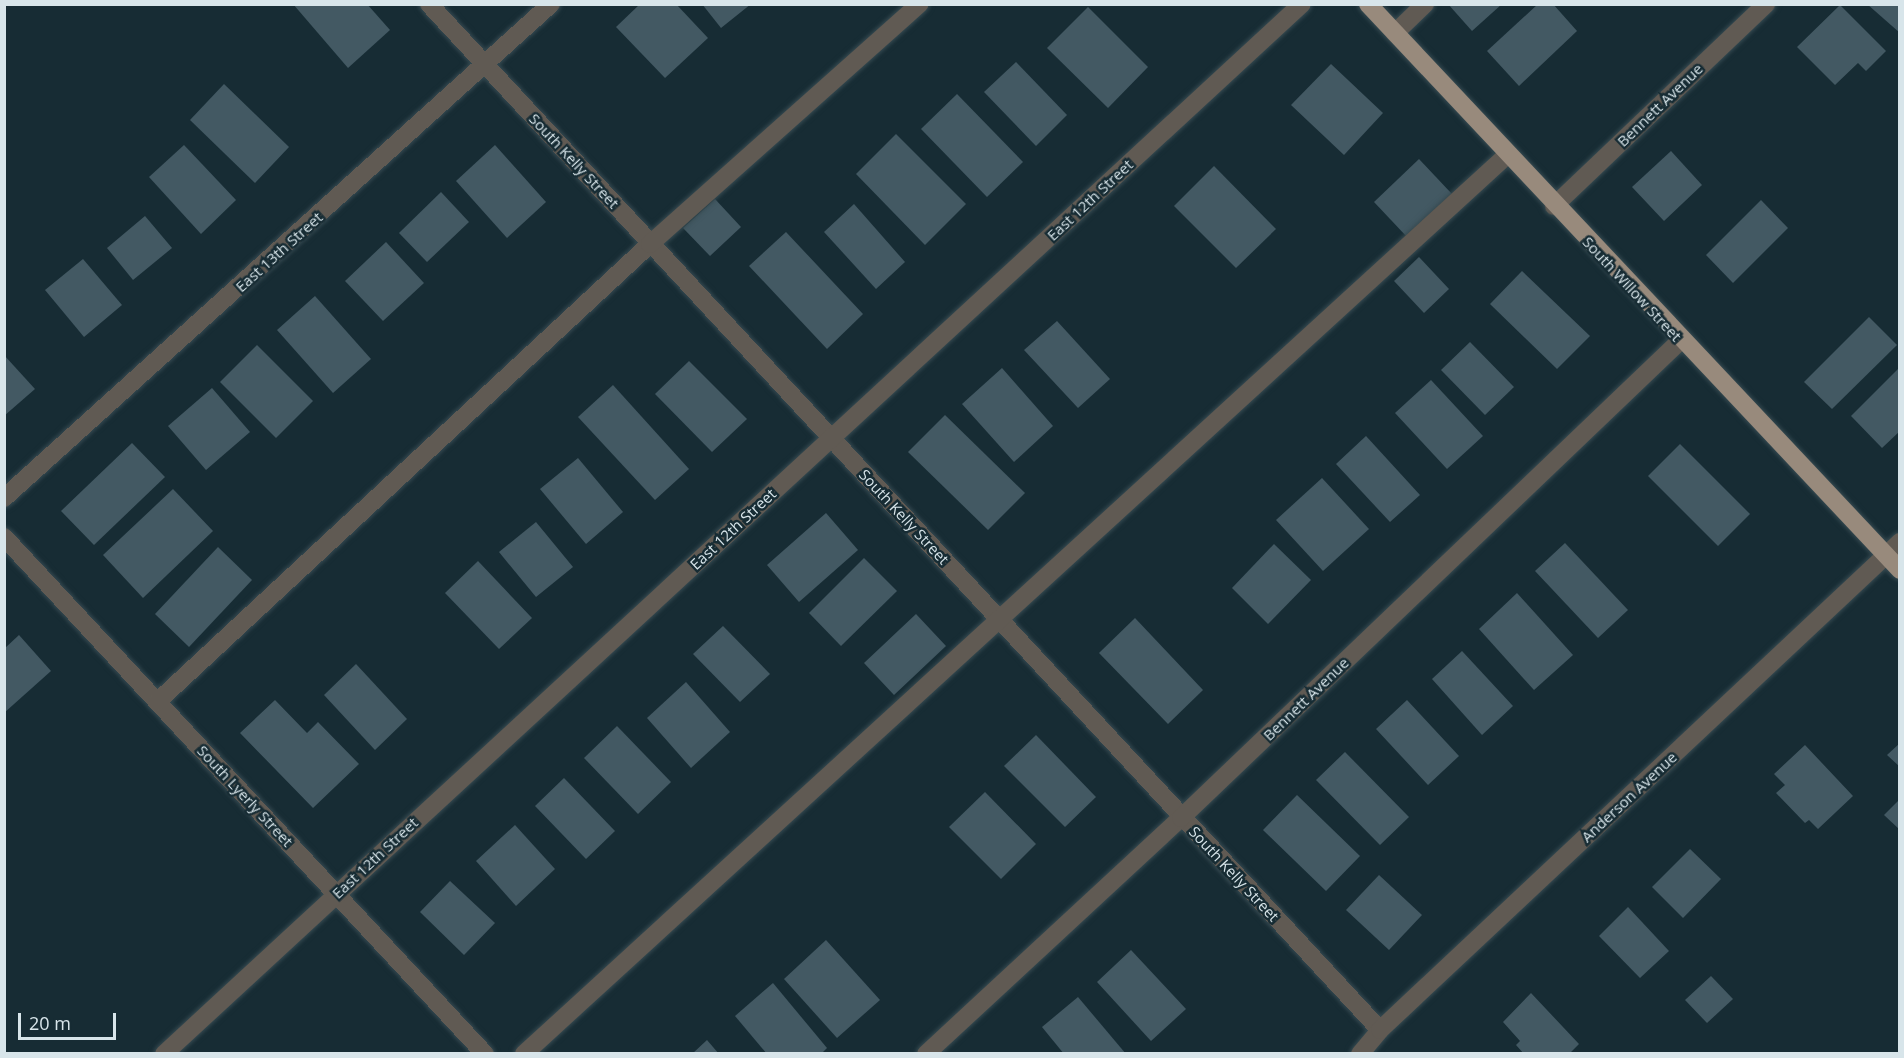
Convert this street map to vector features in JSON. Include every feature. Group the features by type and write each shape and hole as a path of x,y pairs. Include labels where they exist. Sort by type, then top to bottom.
{"main road":[{"name":"South Willow Street","path":"1368,4 1554,206 1899,570"}],"street":[{"name":"South Kelly Street","path":"429,4 1181,818 1380,1030"},
{"name":"East 13th Street","path":"4,498 486,67 551,4"},
{"path":"158,702 650,244 918,4"},
{"name":"East 12th Street","path":"164,1053 1302,4"},
{"path":"1395,33 1425,4"},
{"name":"Bennett Avenue","path":"1554,206 1766,4"},
{"path":"524,1053 1000,622 1507,155"},
{"name":"Bennett Avenue","path":"926,1053 1181,818 1681,340"},
{"name":"South Lyerly Street","path":"4,537 485,1053"},
{"name":"Anderson Avenue","path":"1362,1053 1380,1030 1899,542"}],"building":[{"path":"293,4 367,4 390,30 348,68"},
{"path":"640,4 676,4 708,38 665,78 616,27"},
{"path":"702,4 751,4 721,28"},
{"path":"1448,4 1502,4 1472,31"},
{"path":"1538,4 1553,4 1577,31 1519,86 1487,51"},
{"path":"1867,4 1900,4 1900,33"},
{"path":"1840,5 1886,51 1866,71 1858,63 1835,85 1797,47"},
{"path":"1088,7 1148,67 1108,108 1047,48"},
{"path":"1016,62 1067,115 1036,146 984,92"},
{"path":"1331,64 1383,113 1344,155 1291,105"},
{"path":"224,84 289,147 255,183 190,120"},
{"path":"957,94 1023,162 987,197 921,129"},
{"path":"896,134 966,204 925,245 856,174"},
{"path":"184,145 236,200 201,234 149,177"},
{"path":"495,145 546,202 507,238 456,181"},
{"path":"1671,151 1702,185 1664,221 1632,187"},
{"path":"1419,159 1452,194 1407,237 1374,202"},
{"path":"1214,166 1276,229 1236,268 1174,206"},
{"path":"441,192 469,222 427,262 399,233"},
{"path":"715,199 741,227 710,256 683,228"},
{"path":"1761,200 1788,228 1733,283 1706,255"},
{"path":"854,204 905,262 876,289 824,232"},
{"path":"145,216 172,248 133,280 107,248"},
{"path":"786,232 863,314 827,349 749,266"},
{"path":"386,242 424,283 383,321 345,281"},
{"path":"1419,257 1449,289 1424,313 1394,281"},
{"path":"83,259 122,305 84,337 45,290"},
{"path":"1522,271 1590,336 1557,369 1490,304"},
{"path":"315,296 371,359 333,393 277,330"},
{"path":"1869,317 1897,345 1832,409 1804,382"},
{"path":"1057,321 1110,379 1078,408 1024,350"},
{"path":"1470,342 1514,387 1485,415 1441,370"},
{"path":"257,345 313,401 276,438 220,382"},
{"path":"4,355 35,389 4,416"},
{"path":"689,361 747,419 712,452 655,394"},
{"path":"1900,367 1900,431 1882,448 1851,416"},
{"path":"1002,368 1053,426 1014,462 962,404"},
{"path":"1431,380 1483,436 1447,469 1395,413"},
{"path":"613,385 689,469 655,500 578,417"},
{"path":"212,388 250,432 206,470 168,426"},
{"path":"945,415 1025,493 988,530 908,452"},
{"path":"1366,436 1420,495 1390,522 1336,464"},
{"path":"132,443 165,477 94,545 61,511"},
{"path":"1680,444 1750,514 1718,546 1648,476"},
{"path":"578,458 623,512 586,544 540,489"},
{"path":"1322,478 1369,529 1323,571 1276,520"},
{"path":"173,489 213,531 143,598 103,555"},
{"path":"826,513 858,550 799,602 767,565"},
{"path":"536,522 573,567 536,597 499,552"},
{"path":"1565,543 1628,610 1598,638 1535,571"},
{"path":"1274,544 1311,580 1268,624 1232,588"},
{"path":"218,547 252,580 189,647 155,614"},
{"path":"864,558 897,591 841,646 809,613"},
{"path":"478,561 532,618 499,649 445,593"},
{"path":"1517,593 1573,655 1534,690 1479,629"},
{"path":"916,614 946,646 894,695 864,663"},
{"path":"1135,618 1203,690 1168,724 1099,653"},
{"path":"723,626 770,674 740,702 693,654"},
{"path":"19,635 51,671 4,713 4,649"},
{"path":"1462,651 1513,706 1482,735 1432,679"},
{"path":"356,664 407,719 375,750 324,695"},
{"path":"686,682 730,732 691,768 647,718"},
{"path":"275,700 307,733 318,722 359,764 313,808 240,733"},
{"path":"1407,700 1459,756 1428,785 1376,729"},
{"path":"617,726 671,782 638,814 584,758"},
{"path":"1036,735 1096,797 1065,827 1004,766"},
{"path":"1900,743 1900,767 1887,755"},
{"path":"1805,745 1853,796 1818,829 1809,820 1805,823 1776,793 1785,785 1774,774"},
{"path":"1345,752 1409,817 1380,845 1316,780"},
{"path":"564,778 615,831 586,859 535,806"},
{"path":"985,792 1036,844 1001,879 949,827"},
{"path":"1297,795 1360,856 1326,891 1263,830"},
{"path":"1900,799 1900,830 1884,815"},
{"path":"515,825 555,869 516,906 476,861"},
{"path":"1690,849 1721,879 1683,918 1652,887"},
{"path":"1379,875 1422,915 1389,950 1346,910"},
{"path":"450,881 495,923 464,955 420,912"},
{"path":"1628,907 1669,951 1640,978 1599,936"},
{"path":"826,940 880,1000 837,1038 784,979"},
{"path":"1131,950 1186,1009 1151,1041 1097,982"},
{"path":"1711,976 1733,999 1707,1023 1685,1000"},
{"path":"773,983 827,1048 821,1054 767,1054 735,1016"},
{"path":"1531,993 1579,1044 1569,1054 1524,1054 1516,1045 1520,1041 1503,1022"},
{"path":"1078,997 1126,1054 1064,1054 1042,1027"},
{"path":"707,1040 719,1054 692,1054"}]}
